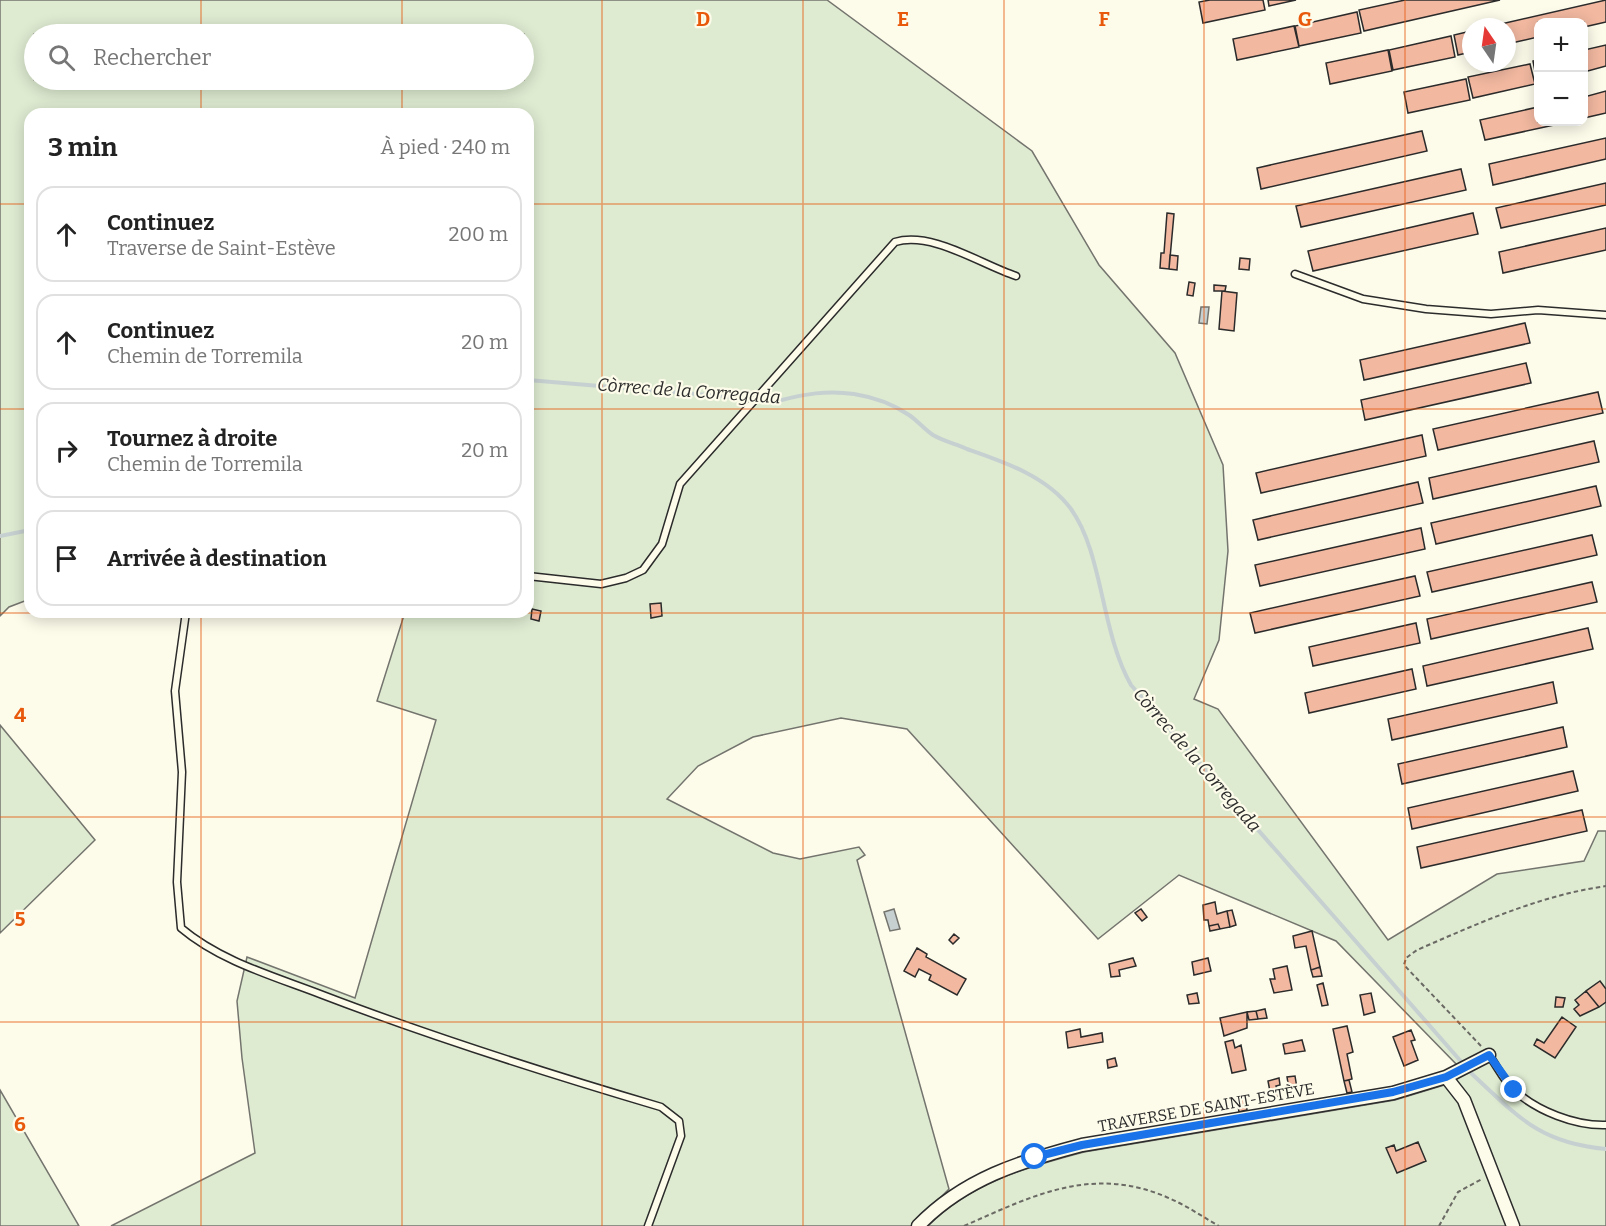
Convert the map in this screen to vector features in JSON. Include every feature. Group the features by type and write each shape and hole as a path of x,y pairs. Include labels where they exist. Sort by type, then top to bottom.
{"street":[{"name":"TRAVERSE DE SAINT-ESTÈVE","path":"918,1226 935,1209 977,1179 1035,1157 1082,1145 1393,1092 1446,1077 1489,1055"},
{"path":"1446,1077 1464,1100 1512,1226"}],"lane":[{"path":"534,577 601,584 626,578 643,570 662,544 680,484 895,242 910,238 935,243 989,267 1016,276"},
{"path":"1295,274 1363,299 1426,309 1491,314 1538,310 1606,315"},
{"path":"185,618 175,692 182,772 177,882 181,928 198,943 253,969 360,1010 526,1068 661,1107 678,1121 681,1136 648,1226"},
{"path":"1489,1055 1514,1090 1544,1110 1576,1121 1606,1125"}],"path":[{"path":"1489,1055 1404,965 1406,958 1417,950 1514,908 1567,892 1606,886"},
{"path":"1439,1226 1458,1192 1493,1175"},
{"path":"964,1226 1039,1192 1084,1183 1114,1183 1169,1198 1219,1226"}],"green space":[{"path":"0,0 827,0 1032,151 1099,265 1175,353 1223,465 1228,551 1219,640 1194,699 1218,709 1388,940 1497,874 1584,861 1598,831 1606,831 1606,1226 928,1226 962,1198 1000,1178 1041,1164 1084,1152 1395,1100 1448,1084 1457,1065 1336,941 1179,875 1098,939 907,729 841,718 753,737 698,766 667,799 773,853 800,859 859,847 865,855 857,860 949,1189 912,1226 111,1226 255,1153 237,1001 247,957 355,998 436,720 377,701 403,618 534,618 534,108 24,108 24,601 9,607 0,616"},
{"path":"0,725 95,840 0,933"},
{"path":"0,1090 79,1226 0,1226"}],"shaded area":[{"path":"1201,307 1209,307 1207,324 1199,323"},
{"path":"894,909 900,929 890,931 884,912"}],"building":[{"path":"1263,0 1265,10 1203,23 1199,2"},
{"path":"1268,0 1296,0 1269,6"},
{"path":"1405,0 1500,0 1364,31 1359,10"},
{"path":"1606,0 1606,22 1588,26 1588,18 1534,18 1534,38 1516,42 1516,21"},
{"path":"1357,12 1361,33 1299,46 1295,26"},
{"path":"1294,26 1299,47 1237,60 1233,39"},
{"path":"1462,33 1462,54 1458,55 1454,35"},
{"path":"1451,36 1455,57 1393,70 1389,50"},
{"path":"1606,45 1606,66 1588,71 1588,49"},
{"path":"1388,50 1392,71 1330,84 1326,63"},
{"path":"1530,64 1534,84 1473,98 1468,77 1492,72 1516,72 1516,67"},
{"path":"1466,79 1470,100 1408,113 1404,92"},
{"path":"1606,91 1606,113 1588,117 1588,96"},
{"path":"1534,108 1534,126 1550,126 1485,140 1480,120"},
{"path":"1422,131 1427,151 1261,189 1257,168"},
{"path":"1606,138 1606,159 1493,185 1489,164"},
{"path":"1461,169 1466,190 1301,227 1296,206"},
{"path":"1606,183 1606,205 1501,228 1496,208"},
{"path":"1167,213 1174,214 1169,269 1160,268 1161,253 1164,253"},
{"path":"1473,213 1478,234 1313,271 1308,251"},
{"path":"1606,228 1606,250 1503,273 1499,252"},
{"path":"1170,255 1178,256 1177,270 1169,269"},
{"path":"1240,258 1250,259 1249,270 1239,269"},
{"path":"1189,282 1195,283 1193,296 1187,295"},
{"path":"1214,285 1226,286 1225,291 1214,291"},
{"path":"1222,291 1237,293 1234,331 1219,329"},
{"path":"1525,323 1530,343 1364,380 1360,360"},
{"path":"1526,363 1531,383 1365,420 1361,400"},
{"path":"1598,392 1603,413 1438,450 1433,429"},
{"path":"1422,435 1426,456 1261,493 1256,473"},
{"path":"1594,441 1599,462 1433,499 1429,478"},
{"path":"1418,482 1423,503 1258,540 1253,520"},
{"path":"1596,486 1601,506 1436,544 1431,523"},
{"path":"1421,528 1425,549 1260,586 1255,565"},
{"path":"1592,535 1597,555 1432,592 1427,572"},
{"path":"1415,576 1420,596 1255,633 1250,613"},
{"path":"1592,582 1597,602 1431,639 1427,619"},
{"path":"661,603 662,616 651,618 650,604"},
{"path":"534,609 541,611 539,621 531,619 534,618"},
{"path":"1416,623 1420,643 1313,666 1309,647"},
{"path":"1588,628 1593,649 1427,686 1423,666"},
{"path":"1412,669 1416,689 1309,713 1305,693"},
{"path":"1553,682 1557,703 1392,740 1388,719"},
{"path":"1563,727 1567,747 1402,784 1398,764"},
{"path":"1573,771 1578,791 1412,829 1408,808"},
{"path":"1582,810 1587,831 1421,868 1417,847"},
{"path":"1215,902 1217,914 1227,911 1230,927 1220,929 1218,924 1209,926 1208,920 1204,920 1203,905"},
{"path":"1141,909 1147,917 1142,921 1135,913"},
{"path":"1232,910 1236,925 1230,927 1227,911"},
{"path":"1218,924 1220,929 1210,931 1209,926"},
{"path":"1312,931 1320,967 1311,970 1306,946 1295,948 1293,936"},
{"path":"954,934 959,938 953,944 949,940"},
{"path":"917,948 927,954 926,957 966,979 957,995 929,980 931,975 919,969 915,977 904,971"},
{"path":"1133,958 1136,966 1119,970 1120,976 1111,977 1109,964"},
{"path":"1208,958 1211,971 1194,975 1192,962"},
{"path":"1287,966 1292,990 1274,993 1270,979 1275,979 1273,969"},
{"path":"1320,967 1322,976 1313,977 1311,970"},
{"path":"1600,981 1606,989 1606,1002 1599,1007 1586,991"},
{"path":"1323,983 1328,1005 1322,1006 1317,985"},
{"path":"1586,991 1599,1007 1580,1016 1574,1009 1579,1005 1575,1000"},
{"path":"1197,993 1199,1003 1189,1004 1187,995"},
{"path":"1371,993 1375,1012 1364,1015 1360,995"},
{"path":"1556,997 1565,998 1563,1007 1555,1007"},
{"path":"1265,1009 1267,1018 1258,1019 1256,1011"},
{"path":"1256,1011 1258,1019 1249,1020 1247,1012"},
{"path":"1247,1012 1247,1028 1224,1036 1220,1018"},
{"path":"1562,1017 1576,1027 1555,1058 1534,1045 1537,1039 1544,1043"},
{"path":"1347,1026 1353,1052 1347,1054 1352,1079 1344,1081 1333,1029"},
{"path":"1080,1029 1081,1037 1102,1033 1103,1042 1068,1048 1066,1032"},
{"path":"1411,1030 1415,1040 1411,1041 1418,1060 1404,1066 1393,1037"},
{"path":"1233,1040 1235,1048 1241,1045 1246,1070 1232,1073 1225,1042"},
{"path":"1302,1040 1305,1051 1285,1054 1283,1044"},
{"path":"1115,1058 1117,1066 1108,1068 1107,1060"},
{"path":"1295,1076 1297,1088 1289,1089 1287,1077"},
{"path":"1279,1078 1280,1085 1276,1086 1279,1096 1271,1097 1268,1081"},
{"path":"1349,1080 1352,1092 1347,1093 1344,1081"},
{"path":"1245,1097 1247,1110 1239,1112 1237,1098"},
{"path":"1418,1142 1426,1161 1397,1173 1386,1148 1394,1145 1396,1151"}],"waterway":[{"name":"Còrrec de la Corregada","path":"534,381 778,401 825,393 861,395 896,408 912,417 937,437 1010,465 1050,488 1071,509 1082,527 1096,570 1113,642 1131,685 1472,1074 1517,1115 1547,1134 1583,1146 1606,1149"},
{"name":"Còrrec de la Corregada","path":"0,536 24,531"}],"route":[{"path":"1035,1157 1082,1145 1393,1092 1446,1077 1489,1055 1514,1090"}]}
